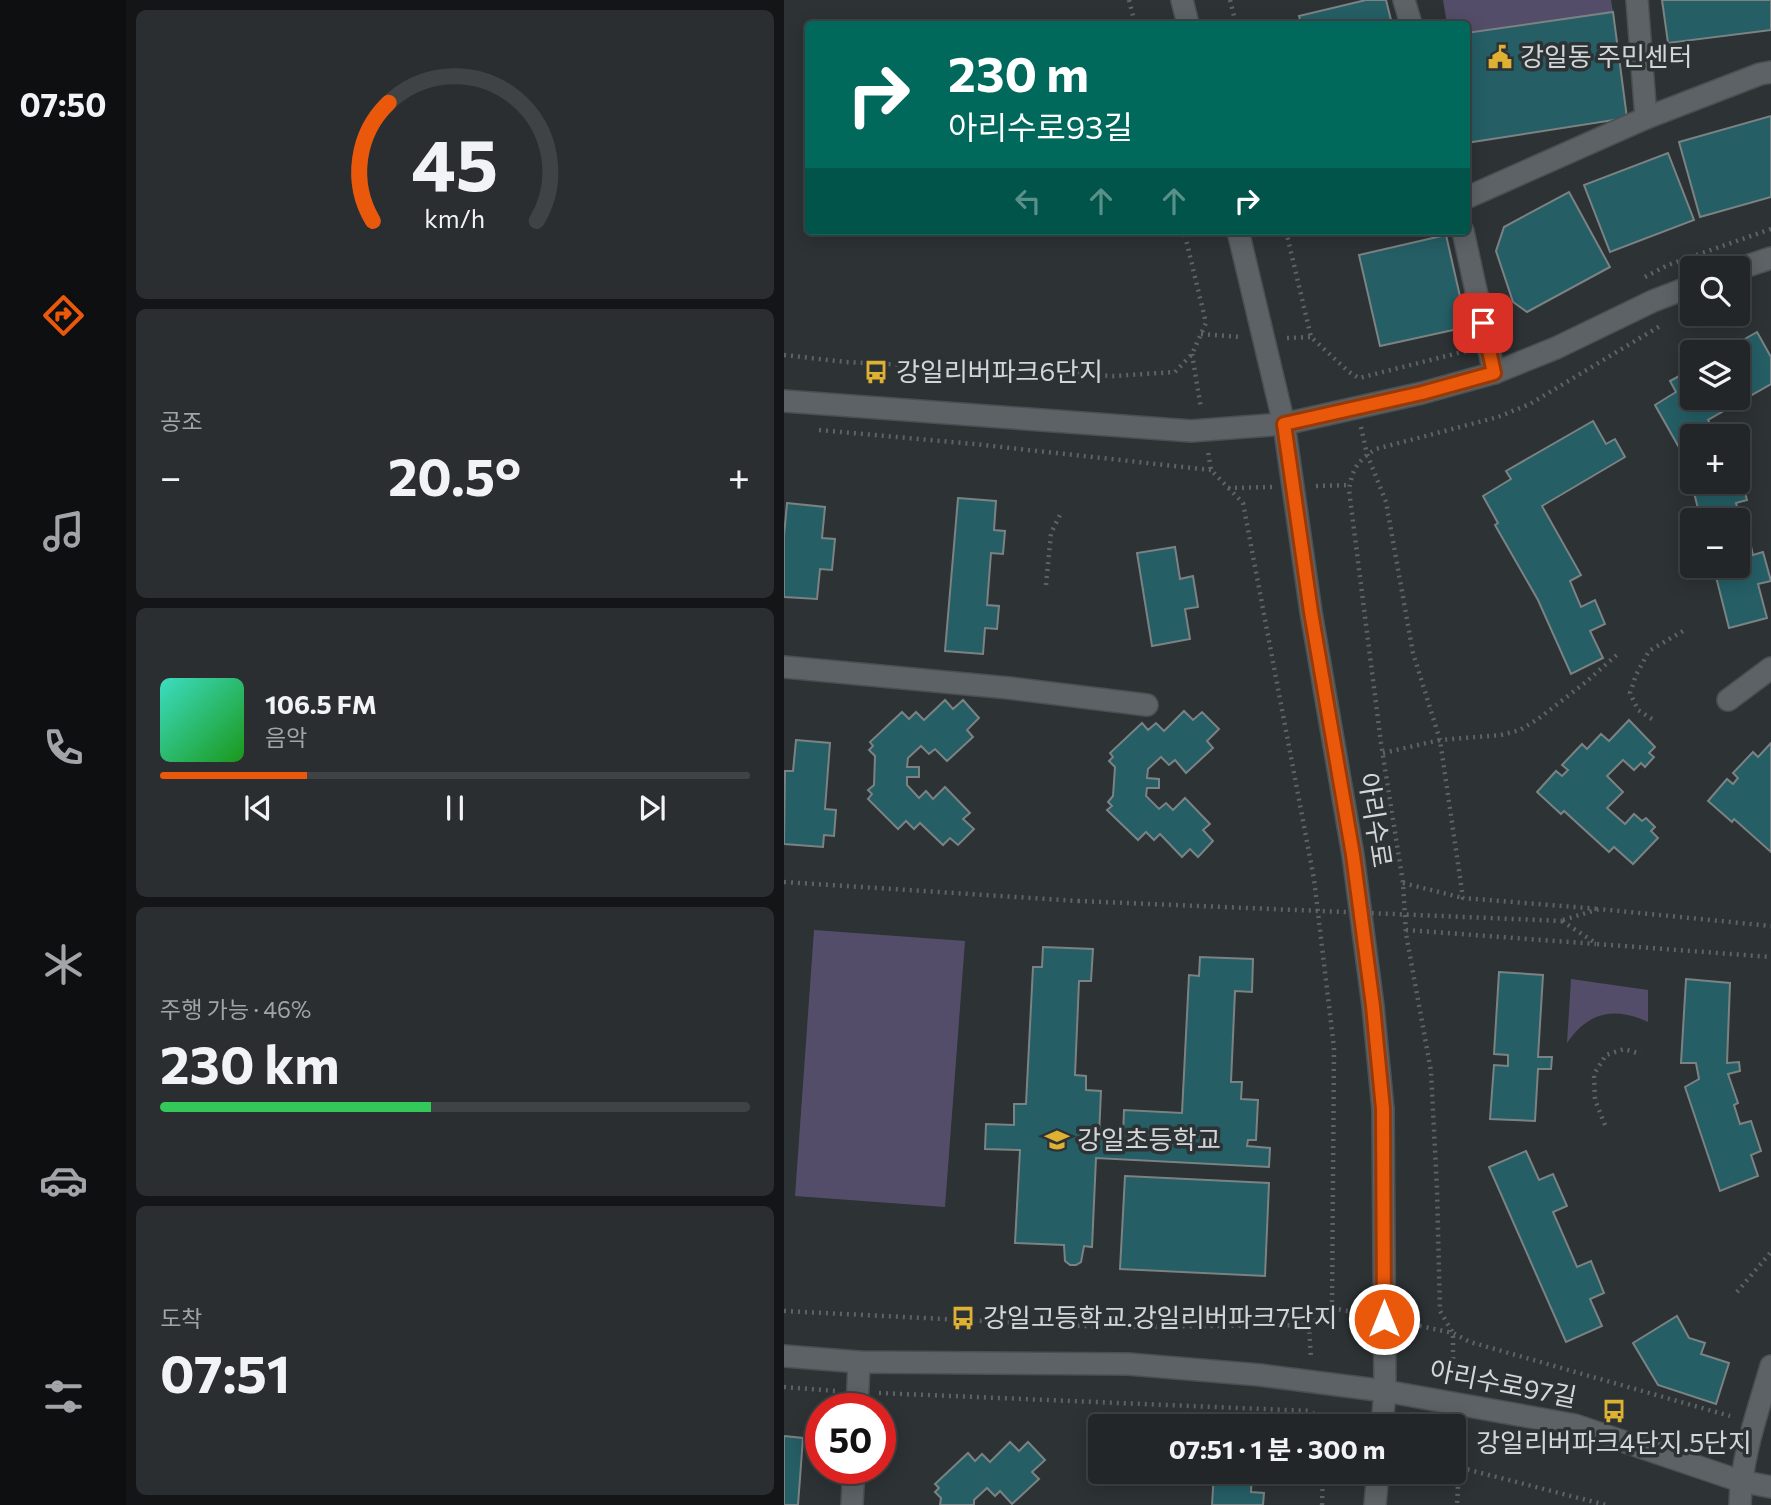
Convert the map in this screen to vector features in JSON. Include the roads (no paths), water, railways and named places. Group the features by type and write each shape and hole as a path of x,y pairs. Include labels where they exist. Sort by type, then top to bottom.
{"street":[{"path":"1182,0 1187,21"},
{"path":"1404,0 1409,21"},
{"path":"1637,0 1646,118"},
{"path":"1470,196 1646,118 1771,72"},
{"name":"아리수로","path":"1239,235 1284,424 1311,612 1353,855 1373,1006 1383,1109 1383,1414"},
{"path":"1464,235 1494,373"},
{"path":"1750,266 1771,258"},
{"path":"784,401 1191,431 1284,424 1422,393 1494,373 1556,348 1680,291"},
{"path":"784,667 1009,688 1147,705"},
{"path":"1728,700 1771,668"},
{"name":"아리수로97길","path":"784,1356 859,1362 1128,1364 1260,1375 1385,1391 1575,1425 1740,1481 1771,1487"},
{"path":"857,1393 859,1362"},
{"path":"1740,1505 1740,1481 1771,1366"},
{"path":"852,1505 853,1484"},
{"path":"1375,1505 1377,1484"}],"place":[{"name":"강일동 주민센터","path":"1500,57"},
{"name":"강일리버파크6단지","path":"876,372"},
{"name":"강일초등학교","path":"1057,1140"},
{"name":"강일고등학교.강일리버파크7단지","path":"963,1318"},
{"name":"강일리버파크4단지.5단지","path":"1614,1411"}]}
